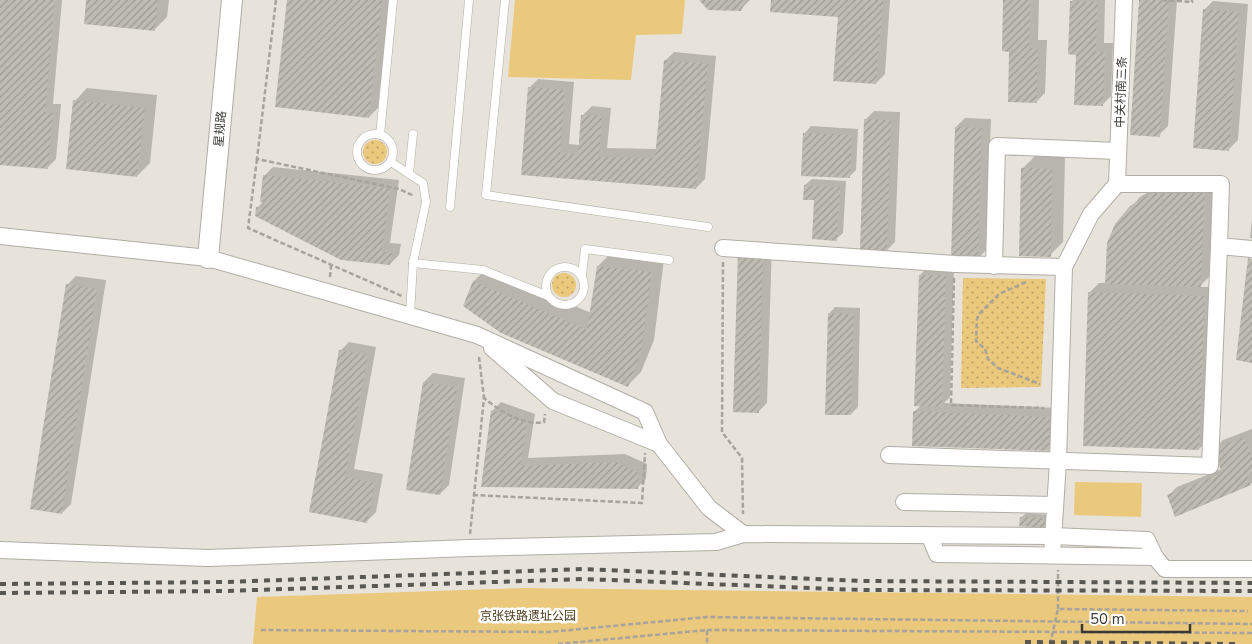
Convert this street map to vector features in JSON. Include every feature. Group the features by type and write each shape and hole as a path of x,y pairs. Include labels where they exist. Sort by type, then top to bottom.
{"street":[{"name":"星规路","path":"208,258 232,0"},
{"name":"中关村南三条","path":"1117,184 1124,0"},
{"path":"994,266 997,146 1118,151"},
{"path":"889,455 1058,462 1210,466 1221,184 1117,184 1091,214 1064,267 1058,462 1053,536 1055,561"},
{"path":"0,236 208,258 410,308 477,335 645,412 659,444 709,508 744,534"},
{"path":"1219,246 1252,249"},
{"path":"724,248 955,264 1064,267"},
{"path":"477,335 553,401 659,444"},
{"path":"904,502 1055,505"},
{"path":"0,550 208,558 469,548 716,542 744,534 930,537 1053,536 1147,540 1155,557 1165,569 1252,569"},
{"path":"930,537 937,554 1055,561 1155,557"}],"lane":[{"path":"380,135 393,0"},
{"path":"450,207 469,0"},
{"path":"505,0 486,195 708,227"},
{"path":"371,133 385,136 393,147 391,162 379,170 365,168 357,156 359,142 371,133"},
{"path":"409,174 414,134"},
{"path":"391,162 423,183 426,202 413,263 410,308"},
{"path":"413,263 483,270 548,296 560,305 575,303 584,290 582,275 585,250 669,260"},
{"path":"548,296 545,281 554,268 570,266 582,275"}],"path":[{"path":"276,0 248,228 410,308"},
{"path":"1162,0 1192,0"},
{"path":"257,159 399,189 426,202"},
{"path":"724,248 722,432 742,458 744,534"},
{"path":"955,264 951,405 1060,409"},
{"path":"1031,280 999,294 979,314 976,341 985,349 988,359 998,368 1040,384"},
{"path":"469,548 484,398 477,335"},
{"path":"484,398 501,413 536,424 544,422 546,408 553,401"},
{"path":"473,495 642,503 644,454 659,444"},
{"path":"1050,644 1058,610 1055,561"},
{"path":"1058,610 1248,611"},
{"path":"261,630 549,632 707,617 1252,624"},
{"path":"707,630 707,644"},
{"path":"558,644 707,630 1252,633"}],"green space":[{"path":"515,0 685,0 682,34 636,35 631,80 508,77"},
{"path":"375,140 383,144 387,152 383,160 375,164 367,160 363,152 367,144"},
{"path":"564,273 572,277 576,285 572,293 564,297 556,293 552,285 556,277"},
{"path":"963,278 1046,279 1041,387 961,388"},
{"path":"1075,482 1142,483 1141,517 1074,515"},
{"name":"京张铁路遗址公园","path":"525,588 1252,597 1252,644 253,644 257,597"}],"building":[{"path":"0,0 55,0 45,112 53,113 48,169 0,165"},
{"path":"86,0 158,0 155,31 84,24"},
{"path":"287,0 382,0 369,118 275,107"},
{"path":"699,0 746,0 741,11 708,10"},
{"path":"771,0 883,0 876,84 833,81 838,17 770,12"},
{"path":"1003,0 1031,0 1029,48 1038,49 1037,103 1008,102 1009,52 1002,51"},
{"path":"1139,0 1169,0 1160,137 1130,135"},
{"path":"1070,1 1097,2 1096,52 1105,52 1103,106 1074,105 1076,55 1068,54"},
{"path":"1203,9 1239,12 1229,151 1193,148"},
{"path":"664,60 708,64 696,189 521,175 528,87 565,90 560,153 578,154 581,115 602,116 599,157 655,158"},
{"path":"73,100 145,108 137,177 66,169"},
{"path":"864,119 891,120 887,252 860,251"},
{"path":"955,127 982,128 978,260 951,259"},
{"path":"803,133 852,135 850,178 801,176"},
{"path":"1021,168 1052,169 1051,257 1019,256"},
{"path":"263,175 390,188 382,252 392,253 390,265 341,260 255,216 256,207 263,208 264,203 260,202"},
{"path":"804,185 840,187 837,241 812,239 814,200 803,200"},
{"path":"1159,188 1205,190 1201,287 1105,284 1107,243 1115,224 1130,206"},
{"path":"738,251 763,252 759,413 733,412"},
{"path":"1248,258 1252,259 1252,363 1236,360"},
{"path":"597,266 652,272 641,353 628,387 501,333 463,306 473,281 587,330"},
{"path":"919,275 946,275 942,407 914,406"},
{"path":"66,284 97,289 62,514 30,509"},
{"path":"1088,292 1205,296 1199,450 1083,446"},
{"path":"828,313 854,314 851,415 825,415"},
{"path":"339,350 368,355 345,477 375,483 367,523 309,512"},
{"path":"423,382 457,387 440,495 406,490"},
{"path":"491,410 527,423 520,466 615,462 639,473 638,489 481,487"},
{"path":"913,411 1050,417 1049,451 912,446"},
{"path":"1244,437 1252,456 1252,473 1247,475 1251,485 1175,517 1167,495 1222,473 1213,449"},
{"path":"1020,517 1045,518 1045,528 1019,526"}],"railway":[{"path":"0,584 225,582 583,569 861,581 1252,583"},
{"path":"0,593 225,591 584,579 861,590 1252,591"},
{"path":"1025,642 1235,644"}]}
